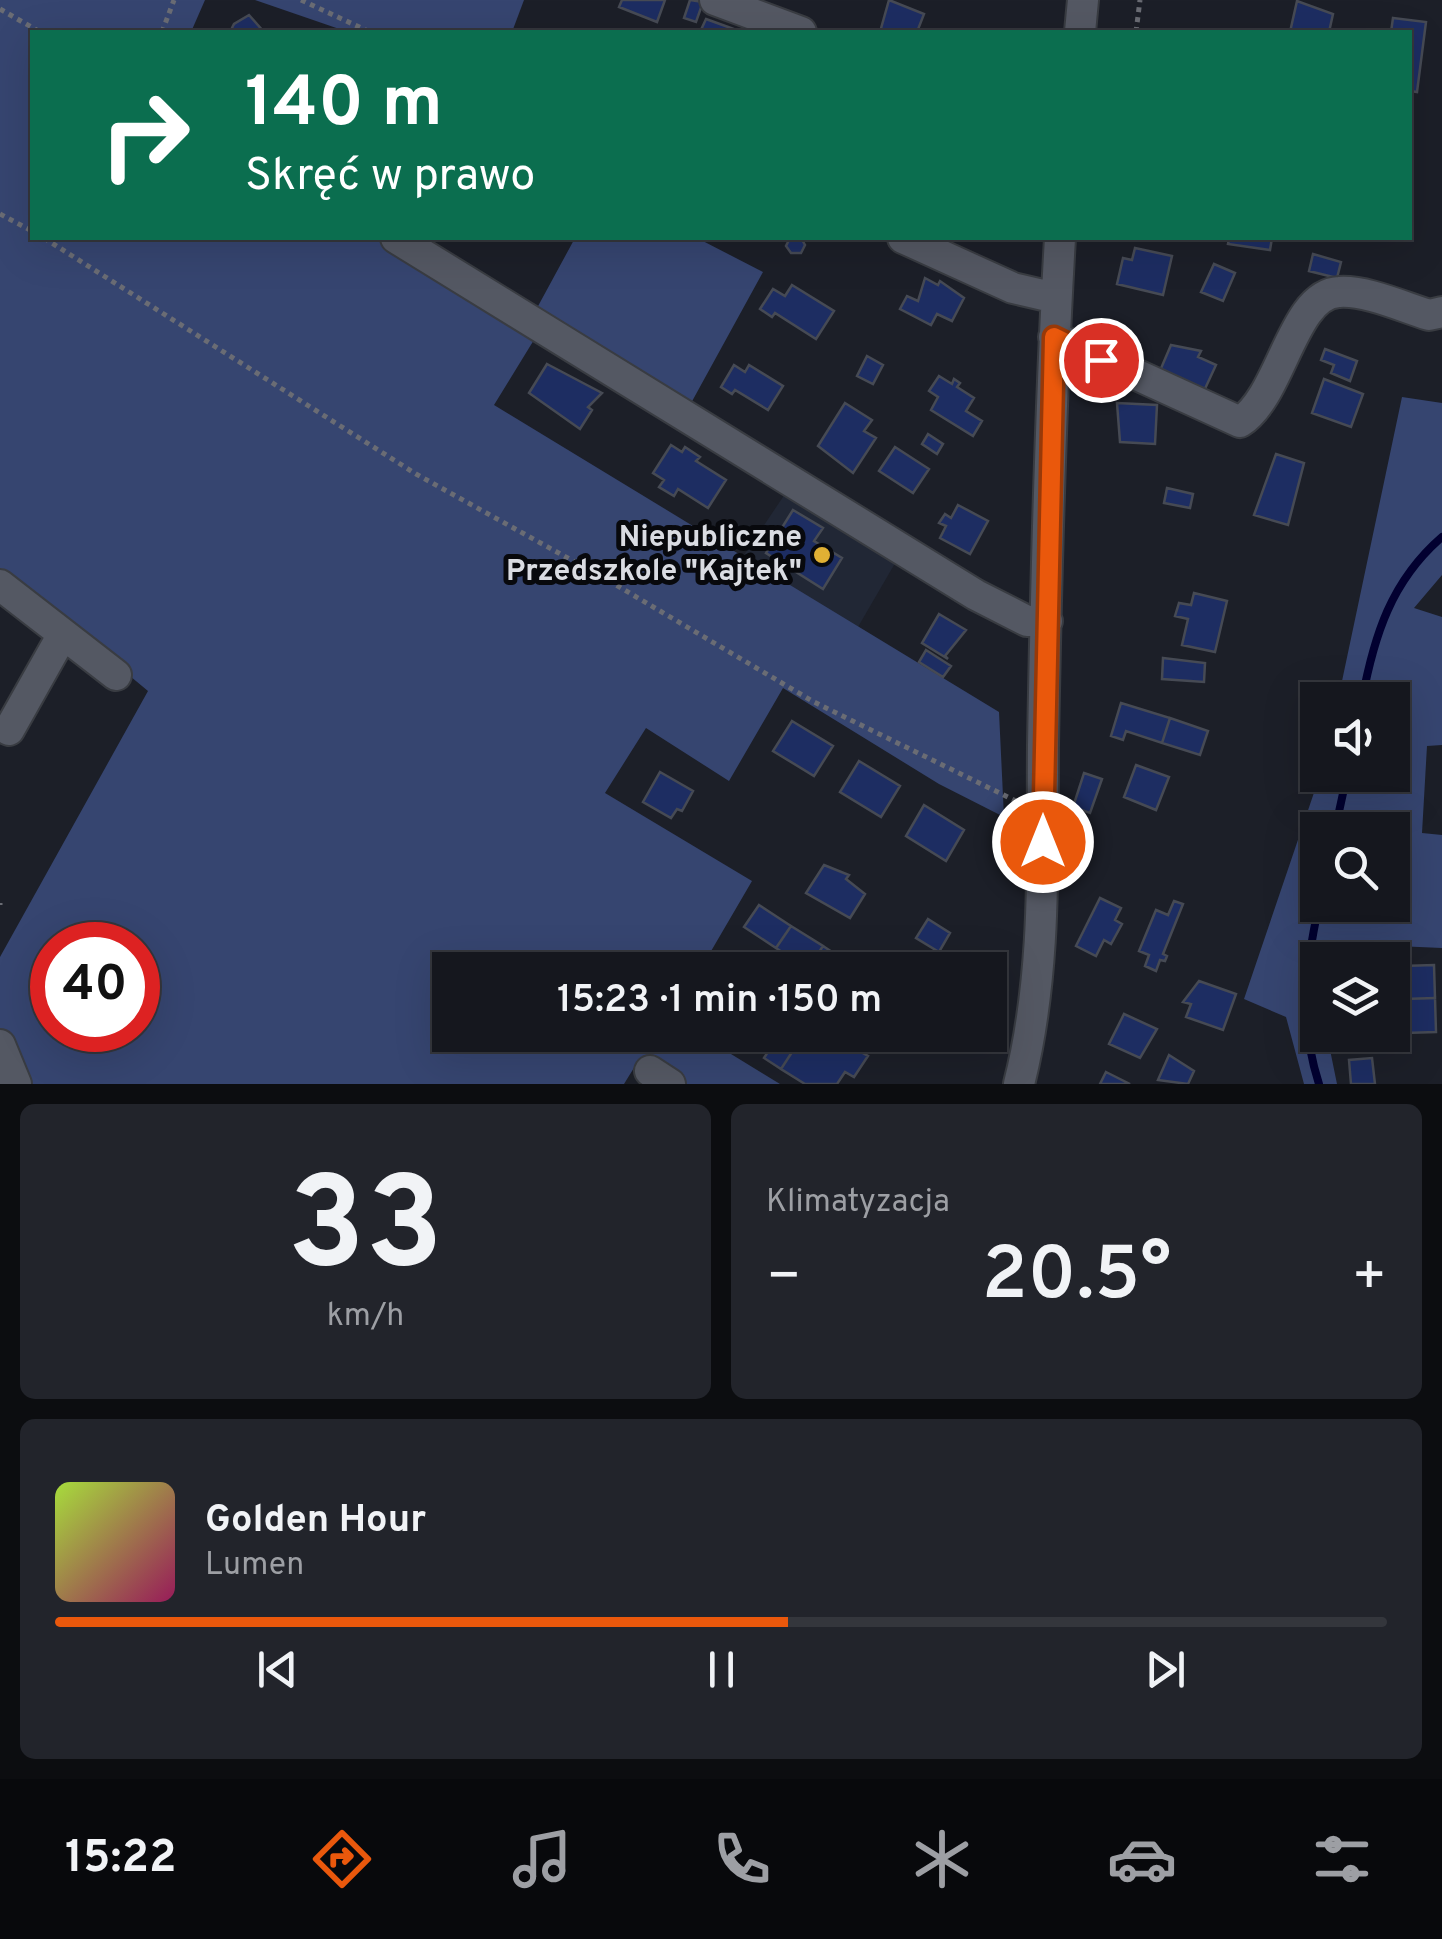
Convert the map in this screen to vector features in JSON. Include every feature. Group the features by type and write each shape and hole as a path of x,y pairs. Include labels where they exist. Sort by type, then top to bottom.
{"street":[{"path":"714,0 796,30"},
{"path":"1080,30 1084,0"},
{"path":"399,240 976,596 1027,622 1047,621"},
{"path":"908,240 1013,288 1056,298"},
{"path":"1019,1084 1038,972 1060,240"},
{"path":"1054,337 1240,422 1255,413 1309,306 1321,294 1342,291 1430,315 1442,312"},
{"path":"0,585 116,675"},
{"path":"10,730 63,634"},
{"path":"0,1046 16,1084"}],"path":[{"path":"163,30 174,0"},
{"path":"300,0 366,30"},
{"path":"1136,30 1140,0"},
{"path":"0,9 37,30"},
{"path":"0,214 30,231"},
{"path":"47,240 232,353 416,474 612,582 814,702 1044,812"}],"shaded area":[{"path":"0,0 205,0 192,30 30,30 30,240 420,240 537,308 574,240 701,240 763,272 690,405 548,317 494,405 999,712 1004,817 939,784 783,688 729,781 646,728 605,793 752,881 711,952 432,952 432,1052 728,1052 780,1084 684,1084 640,1058 624,1084 0,1084 0,957 148,691 0,568"},
{"path":"255,0 524,0 513,30 342,30"},
{"path":"1402,397 1442,403 1442,575 1414,608 1442,617 1442,745 1427,746 1422,833 1442,835 1442,948 1410,947 1410,942 1300,942 1300,1052 1330,1052 1337,1084 1304,1084 1286,1017 1244,999 1300,834 1300,922 1410,922 1410,812 1307,812 1314,792 1410,792 1410,682 1342,682"},
{"name":"Niepubliczne Przedszkole \"Kajtek\"","path":"791,485 901,553 858,627 742,558"}],"building":[{"path":"622,0 665,0 657,22 619,7"},
{"path":"690,0 703,2 696,22 684,18"},
{"path":"889,0 924,14 918,30 881,30"},
{"path":"1297,1 1333,14 1329,30 1290,30"},
{"path":"249,15 262,30 231,30"},
{"path":"1393,18 1426,22 1417,92 1412,91 1412,30 1391,30"},
{"path":"706,19 736,30 701,30"},
{"path":"789,240 802,240 805,245 801,253 791,253 786,246"},
{"path":"1229,240 1272,240 1270,250 1228,244"},
{"path":"1135,248 1172,256 1163,295 1117,284 1123,258 1132,260"},
{"path":"1313,254 1341,262 1337,278 1309,271"},
{"path":"1214,264 1235,273 1223,301 1201,292"},
{"path":"925,278 938,285 940,281 964,298 952,321 937,314 931,325 900,309 907,296 918,301"},
{"path":"792,285 834,311 816,339 775,313 772,317 760,309 773,289 785,296"},
{"path":"1171,345 1201,351 1198,357 1216,365 1203,393 1159,373"},
{"path":"1325,349 1357,361 1350,381 1331,373 1334,365 1321,360"},
{"path":"1080,354 1123,375 1116,390 1101,392 1070,378"},
{"path":"867,356 883,365 873,384 857,376"},
{"path":"547,364 602,393 588,407 592,410 580,429 529,393"},
{"path":"734,365 745,372 749,365 783,386 768,410 735,390 732,394 721,387"},
{"path":"939,376 952,384 954,379 960,383 957,387 974,398 966,411 982,421 973,436 931,410 938,397 929,391"},
{"path":"1324,379 1363,394 1351,427 1312,413"},
{"path":"845,403 872,420 864,431 876,438 853,473 818,446"},
{"path":"1117,403 1157,405 1155,444 1120,442"},
{"path":"928,434 943,444 937,454 922,444"},
{"path":"671,445 682,452 685,447 700,457 696,461 726,480 708,508 678,489 674,496 659,487 664,480 653,473"},
{"path":"895,447 929,469 913,493 879,471"},
{"path":"1276,454 1304,463 1288,525 1254,515"},
{"path":"1167,488 1193,494 1190,508 1164,503"},
{"path":"958,505 988,521 970,554 940,538 946,526 939,523 945,514 951,518"},
{"path":"793,510 823,528 814,541 842,558 823,589 766,553"},
{"path":"1194,593 1227,601 1215,652 1182,645 1188,619 1175,616 1179,603 1191,605"},
{"path":"939,614 966,630 945,656 948,659 922,643"},
{"path":"926,650 951,666 943,677 919,662"},
{"path":"1163,658 1205,663 1204,682 1162,679"},
{"path":"1121,703 1170,718 1162,743 1126,731 1123,740 1111,736"},
{"path":"1170,718 1208,731 1200,755 1162,743"},
{"path":"792,721 833,746 814,776 773,751"},
{"path":"859,761 900,786 881,817 840,792"},
{"path":"1136,765 1169,777 1156,810 1124,797"},
{"path":"660,772 693,791 682,811 677,809 671,818 643,802"},
{"path":"1084,773 1102,779 1090,813 1073,807"},
{"path":"924,805 964,830 946,861 906,836"},
{"path":"824,865 849,875 846,879 865,894 850,918 806,893"},
{"path":"1100,898 1121,908 1115,920 1122,924 1111,944 1104,940 1096,956 1076,946"},
{"path":"1174,901 1183,904 1163,954 1167,956 1165,961 1160,960 1156,971 1145,966 1149,955 1139,951 1156,910 1168,915"},
{"path":"759,905 791,926 776,948 744,927"},
{"path":"928,919 950,933 939,952 916,938"},
{"path":"791,926 823,946 819,952 782,952 776,948"},
{"path":"1434,965 1435,998 1410,999 1410,966"},
{"path":"1199,981 1236,994 1223,1030 1186,1017 1191,1004 1183,1002"},
{"path":"1435,998 1436,1032 1410,1033 1410,999"},
{"path":"1124,1014 1157,1029 1140,1058 1109,1044"},
{"path":"768,1052 792,1052 781,1069 764,1058"},
{"path":"792,1052 861,1052 868,1056 854,1077 845,1072 837,1084 805,1084 781,1069"},
{"path":"1169,1055 1194,1071 1188,1084 1158,1080"},
{"path":"1372,1058 1375,1084 1351,1084 1349,1060"},
{"path":"1106,1072 1130,1084 1100,1084"}],"waterway":[{"path":"1366,682 1379,632 1397,591 1442,537"},
{"path":"1339,812 1343,792"},
{"path":"1316,922 1306,995 1309,1039 1319,1084"}],"place":[{"name":"Niepubliczne Przedszkole \"Kajtek\"","path":"822,555"}],"route":[{"path":"1043,842 1047,515 1054,337 1101,360"}]}
